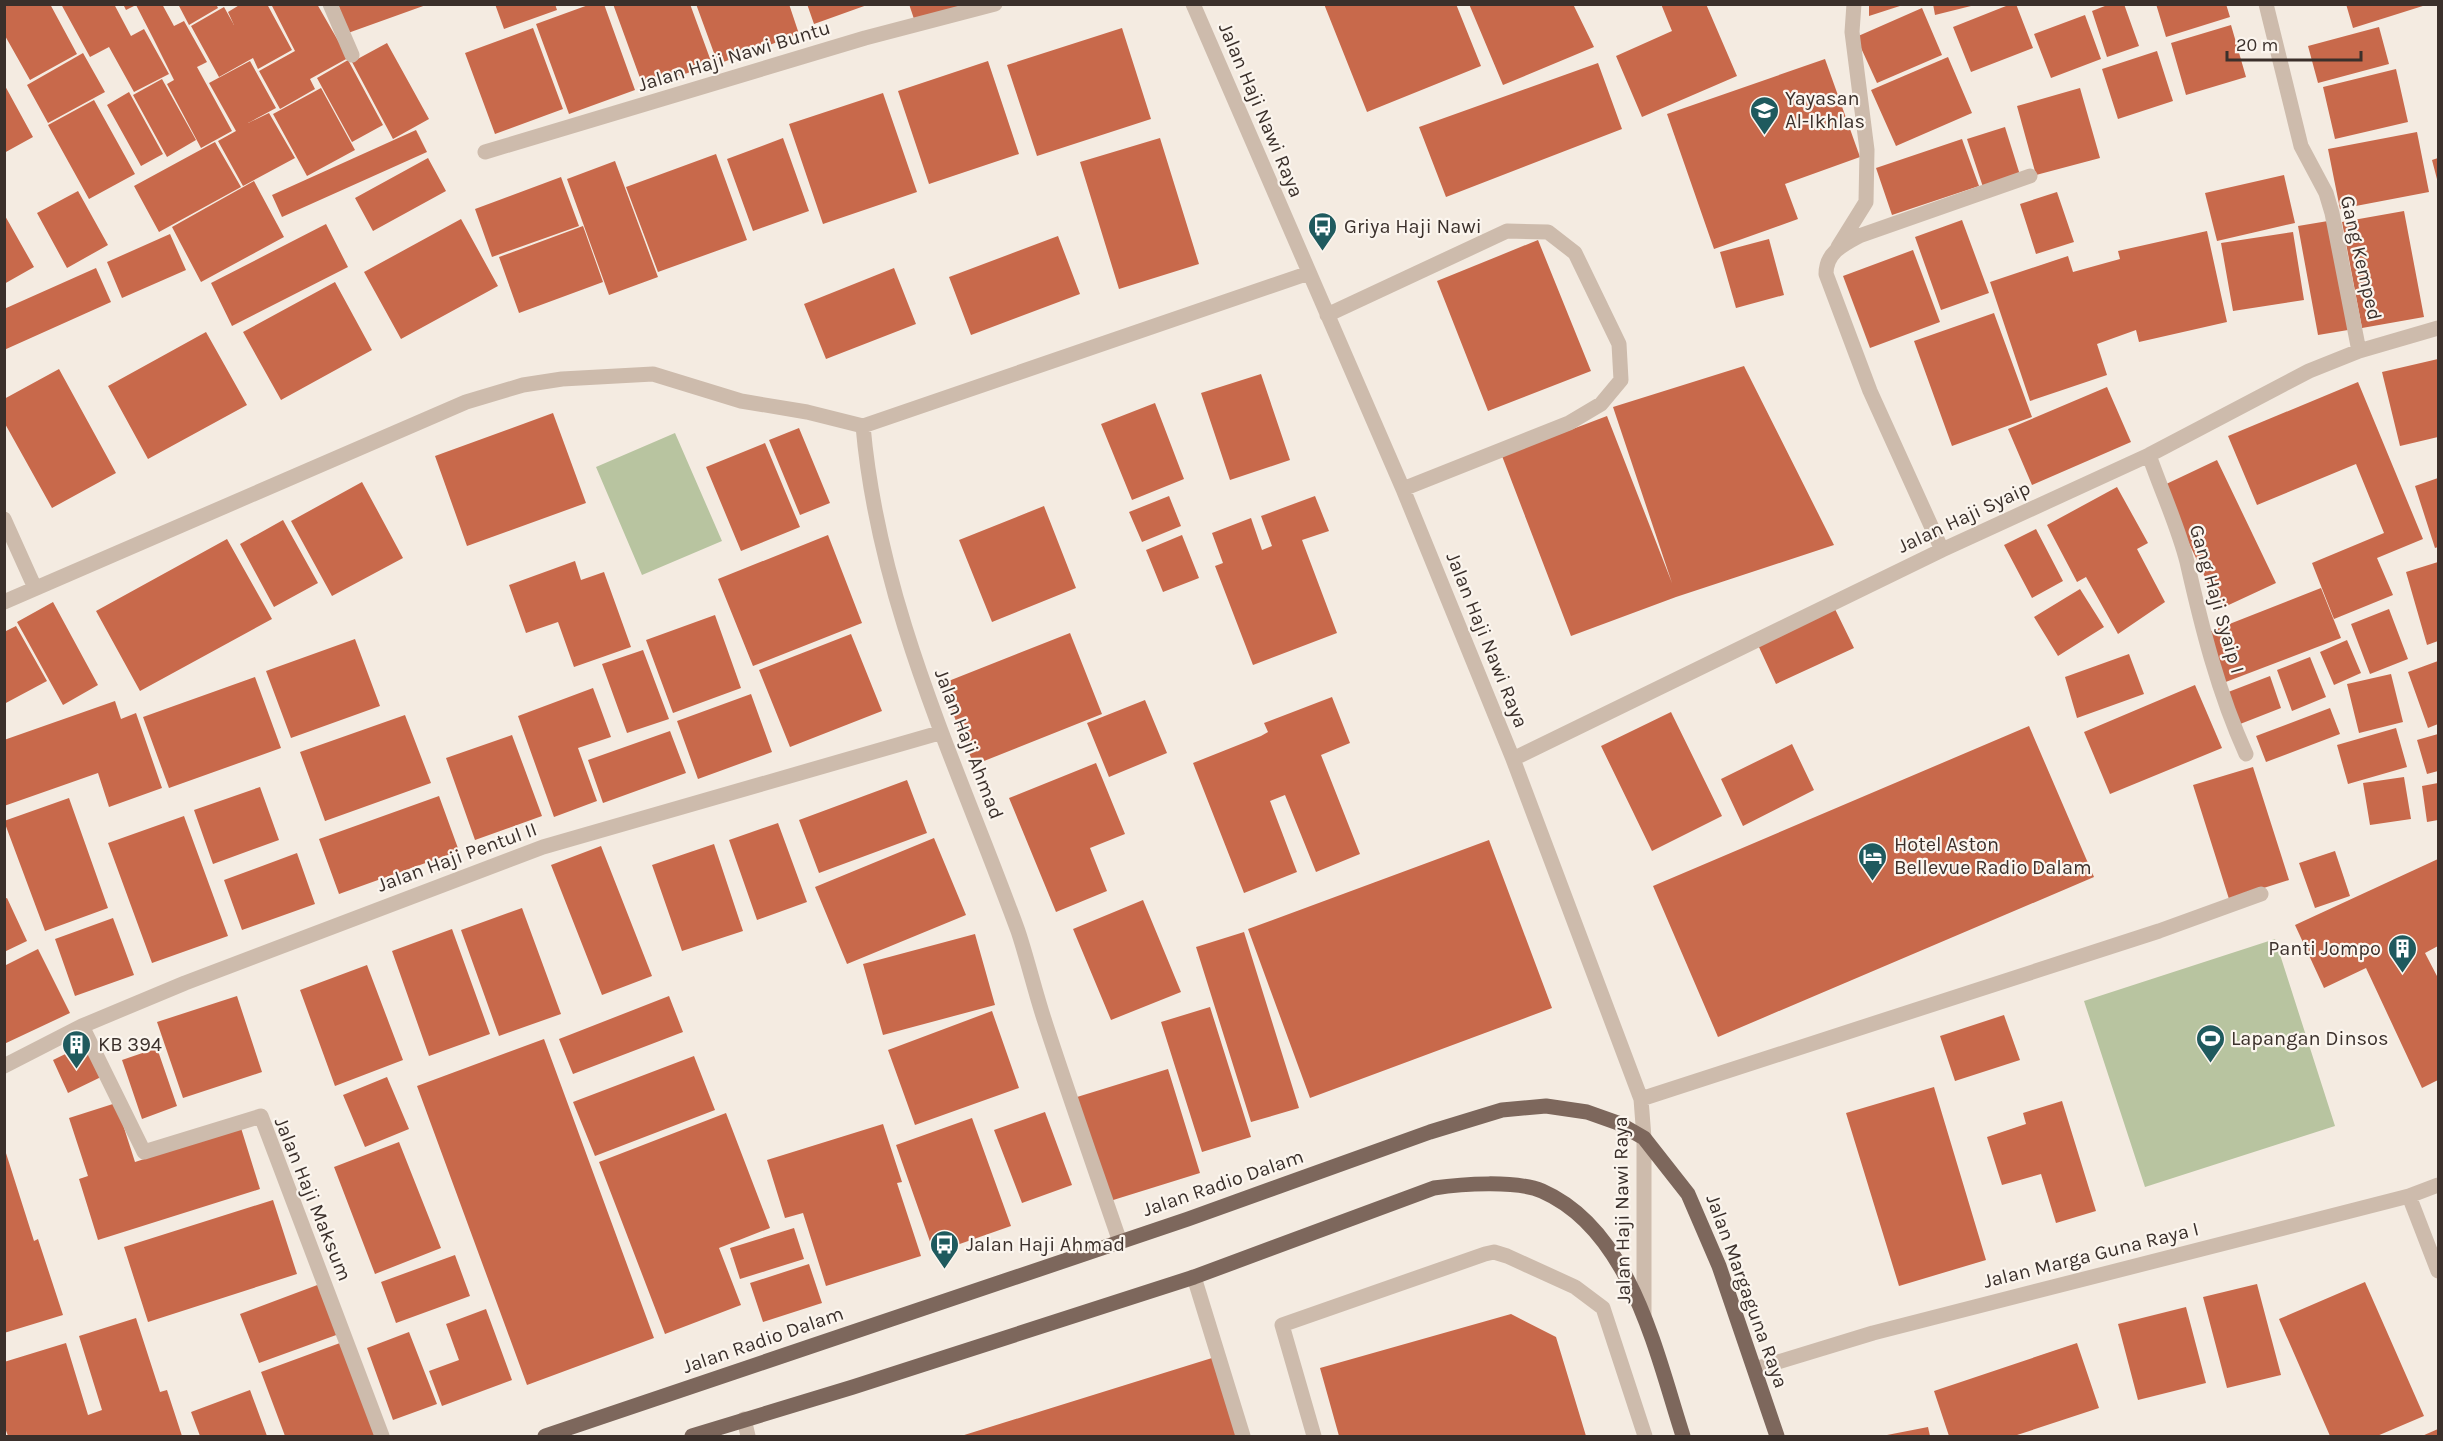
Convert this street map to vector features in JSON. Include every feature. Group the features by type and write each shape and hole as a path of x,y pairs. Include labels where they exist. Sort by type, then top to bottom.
{"main road":[{"name":"Jalan Radio Dalam","path":"545,1437 1120,1242 1430,1132 1502,1110 1546,1106 1587,1112 1618,1123 1644,1138"},
{"name":"Jalan Margaguna Raya","path":"1644,1138 1688,1194 1719,1266 1777,1437"},
{"path":"692,1437 1194,1276 1434,1188 1488,1183 1541,1190 1577,1213 1613,1254 1644,1315 1683,1437"}],"street":[{"path":"330,4 352,56"},
{"name":"Jalan Haji Nawi Buntu","path":"485,152 865,38 995,4"},
{"name":"Jalan Haji Nawi Raya","path":"1193,4 1403,489 1513,759 1641,1099 1644,1138 1644,1315"},
{"path":"1854,4 1852,32 1867,150 1866,202 1826,264 1826,274 1870,392 1942,550"},
{"name":"Gang Kemped","path":"2266,4 2301,146 2326,193 2332,213 2359,351"},
{"path":"1836,250 1879,228 2030,176"},
{"path":"1327,315 1507,231 1548,232 1575,253 1619,344 1621,380 1601,404 1569,423 1403,489"},
{"path":"4,602 466,402 523,385 598,375 653,374 741,401 807,412 862,426 1309,273"},
{"name":"Jalan Haji Syaip","path":"1513,759 1942,550 2149,455 2309,371 2359,351 2439,328"},
{"name":"Jalan Haji Ahmad","path":"862,426 868,481 879,538 910,647 939,733 1018,933 1045,1022 1120,1242"},
{"name":"Gang Haji Syaip I","path":"2149,455 2187,560 2193,596 2215,673 2232,723 2246,754"},
{"path":"4,519 35,588"},
{"name":"Jalan Haji Pentul II","path":"4,1066 82,1026 263,951 543,847 939,733"},
{"path":"1641,1099 2148,935 2260,894"},
{"name":"Jalan Haji Maksum","path":"82,1026 144,1152 261,1116 382,1437"},
{"name":"Jalan Marga Guna Raya I","path":"1755,1369 1873,1333 2409,1196 2439,1185"},
{"path":"2409,1196 2439,1271"},
{"path":"1314,1437 1282,1325 1494,1252 1529,1264 1575,1287 1602,1308 1645,1437"},
{"path":"1194,1276 1244,1437"},
{"path":"744,1419 748,1437"}],"green space":[{"path":"675,433 722,541 642,575 596,467"},
{"name":"Lapangan Dinsos","path":"2275,939 2335,1126 2145,1187 2084,1001"}],"building":[{"path":"50,4 77,54 30,80 4,34 4,6"},
{"path":"61,4 114,4 131,36 144,29 169,74 134,92 109,47 90,57"},
{"path":"123,4 162,4 174,26 184,21 207,62 197,67 232,131 201,148 167,84 174,80 136,5 126,10"},
{"path":"178,4 216,4 218,8 189,25"},
{"path":"241,4 267,4 292,50 258,69 253,58 219,77 191,26 224,7 234,25 228,12"},
{"path":"271,4 317,4 348,58 310,79 315,89 280,109 259,71 295,51"},
{"path":"338,4 426,4 426,5 348,33"},
{"path":"495,4 555,4 557,10 504,29"},
{"path":"591,4 604,4 635,90 569,114 536,24"},
{"path":"613,4 690,4 712,64 644,89"},
{"path":"696,4 789,4 799,34 718,64"},
{"path":"807,4 867,4 867,5 814,24"},
{"path":"909,4 972,4 916,25"},
{"path":"1324,4 1456,4 1481,66 1367,112"},
{"path":"1469,4 1573,4 1594,47 1503,85"},
{"path":"1661,4 1706,4 1737,76 1642,117 1616,56 1672,31"},
{"path":"1869,4 1903,4 1903,5 1869,16"},
{"path":"1933,4 1975,4 1975,5 1935,15"},
{"path":"2016,4 2033,48 1971,72 1953,27"},
{"path":"2110,4 2124,4 2139,46 2107,57 2092,11"},
{"path":"2156,4 2226,4 2230,17 2166,37"},
{"path":"2346,4 2426,4 2426,5 2353,28"},
{"path":"1922,8 1942,55 1877,83 1856,37"},
{"path":"2085,15 2101,59 2051,78 2034,34"},
{"path":"2231,25 2246,77 2186,95 2171,43"},
{"path":"2379,27 2389,64 2318,83 2308,46"},
{"path":"533,28 563,109 495,134 465,53"},
{"path":"1122,28 1151,119 1037,156 1007,65"},
{"path":"387,43 429,119 393,139 352,62"},
{"path":"2157,51 2173,101 2118,119 2102,69"},
{"path":"83,53 105,92 48,123 27,85"},
{"path":"1948,57 1972,113 1896,146 1871,90"},
{"name":"Yayasan Al-Ikhlas","path":"1825,59 1860,157 1785,184 1798,219 1714,249 1667,114"},
{"path":"348,60 383,125 352,142 317,78"},
{"path":"250,61 276,108 248,123 269,113 295,158 243,186 218,141 236,131 209,83"},
{"path":"988,61 1019,154 929,184 898,91"},
{"path":"1598,63 1622,129 1446,197 1419,127"},
{"path":"2396,69 2408,122 2335,139 2323,87"},
{"path":"162,79 196,140 167,157 133,95"},
{"path":"4,84 33,137 4,153"},
{"path":"321,88 355,150 307,176 273,114"},
{"path":"2080,88 2100,158 2036,175 2017,106"},
{"path":"129,92 163,154 141,166 107,105"},
{"path":"883,93 917,192 823,224 789,124"},
{"path":"94,100 135,174 89,199 48,125"},
{"path":"2005,127 2020,175 1983,187 1967,139"},
{"path":"416,130 427,152 282,217 272,195"},
{"path":"2417,132 2429,192 2340,209 2328,149"},
{"path":"783,138 809,211 753,231 727,159"},
{"path":"1160,138 1199,264 1119,289 1080,162"},
{"path":"1962,139 1979,186 1892,215 1876,168"},
{"path":"215,142 241,187 159,232 134,186"},
{"path":"716,154 747,240 658,272 626,187"},
{"path":"428,158 446,191 373,231 355,198"},
{"path":"2438,158 2438,183 2432,160"},
{"path":"615,161 658,277 609,295 567,179"},
{"path":"2284,175 2295,223 2217,241 2205,193"},
{"path":"561,177 579,226 492,257 475,209"},
{"path":"254,181 284,237 201,282 172,227"},
{"path":"78,191 108,245 67,268 37,213"},
{"path":"2057,192 2074,242 2036,254 2020,204"},
{"path":"2404,211 2424,317 2362,328 2342,222"},
{"path":"4,214 34,267 4,284"},
{"path":"461,219 498,286 401,339 364,272"},
{"path":"1962,220 1989,293 1941,310 1915,237"},
{"path":"2328,221 2348,330 2318,335 2298,226"},
{"path":"326,224 348,267 232,326 211,283"},
{"path":"583,226 603,282 519,313 499,257"},
{"path":"2207,231 2227,322 2139,342 2136,330 2097,344 2107,375 2030,401 1990,282 2068,256 2073,272 2120,259 2118,251"},
{"path":"2293,232 2304,300 2233,311 2221,243"},
{"path":"170,234 186,270 122,298 107,262"},
{"path":"1058,236 1080,294 971,335 949,277"},
{"path":"1769,239 1784,295 1736,308 1720,252"},
{"path":"1538,240 1591,371 1488,411 1437,281"},
{"path":"1913,250 1940,322 1870,348 1843,276"},
{"path":"96,268 111,302 4,350 4,309"},
{"path":"894,268 916,324 826,359 804,304"},
{"path":"335,282 372,350 281,400 243,332"},
{"path":"1994,313 2032,417 1952,446 1914,341"},
{"path":"206,332 247,405 148,459 108,386"},
{"path":"2438,359 2438,437 2400,446 2382,372"},
{"path":"1744,366 1834,545 1676,597 1571,636 1502,456 1607,416 1672,583 1613,407"},
{"path":"59,369 116,473 52,508 4,422 4,399"},
{"path":"1261,374 1290,460 1230,480 1201,393"},
{"path":"2358,382 2423,539 2377,558 2393,595 2334,619 2312,563 2384,533 2356,464 2257,505 2228,436"},
{"path":"2107,387 2131,442 2032,485 2008,429"},
{"path":"1155,403 1184,479 1132,500 1101,424"},
{"path":"553,413 586,503 467,546 435,456"},
{"path":"799,428 830,503 800,515 769,440"},
{"path":"765,443 800,527 741,551 706,467"},
{"path":"2217,460 2276,583 2220,609 2162,486"},
{"path":"2438,478 2438,547 2435,548 2415,486"},
{"path":"362,482 403,558 332,596 291,521"},
{"path":"2117,487 2148,543 2137,549 2165,602 2118,634 2086,577 2077,582 2047,525"},
{"path":"1169,496 1181,526 1142,542 1129,512"},
{"path":"1315,496 1329,531 1302,540 1337,633 1253,665 1215,566 1223,563 1212,533 1251,518 1262,550 1272,546 1261,516"},
{"path":"1044,506 1076,588 992,622 959,540"},
{"path":"283,520 318,583 274,607 240,544"},
{"path":"2036,529 2063,581 2032,598 2004,545"},
{"path":"828,535 862,623 753,666 718,579"},
{"path":"1182,535 1199,578 1163,592 1146,550"},
{"path":"227,539 272,619 140,691 96,611"},
{"path":"575,561 581,580 604,572 631,647 574,667 558,622 526,633 509,585"},
{"path":"2438,562 2438,641 2427,645 2406,572"},
{"path":"2321,588 2341,638 2223,683 2204,634"},
{"path":"2080,589 2104,627 2058,656 2034,617"},
{"path":"53,602 98,685 63,705 17,622"},
{"path":"1835,609 1854,648 1776,684 1758,645"},
{"path":"2389,609 2408,659 2370,674 2351,624"},
{"path":"715,615 741,688 673,713 646,640"},
{"path":"16,626 47,681 4,704 4,632"},
{"path":"1070,633 1102,714 974,765 941,684"},
{"path":"851,634 882,711 790,747 759,670"},
{"path":"355,639 380,706 291,738 266,671"},
{"path":"2347,640 2361,673 2334,685 2320,652"},
{"path":"643,650 669,719 627,733 602,664"},
{"path":"2129,654 2144,694 2077,718 2065,677"},
{"path":"2310,657 2326,697 2292,711 2277,670"},
{"path":"2438,661 2438,724 2428,728 2408,672"},
{"path":"2391,674 2403,722 2359,733 2347,684"},
{"path":"2270,676 2281,708 2235,726 2223,694"},
{"path":"255,677 281,748 169,788 143,717"},
{"path":"2195,685 2222,748 2110,794 2084,732"},
{"path":"593,688 611,737 578,748 597,801 554,817 518,716"},
{"path":"751,694 772,752 698,779 677,721"},
{"path":"1332,697 1350,743 1321,755 1360,854 1316,872 1285,795 1270,801 1297,872 1244,893 1193,763 1261,736 1268,732 1264,723"},
{"path":"1145,700 1167,753 1109,777 1087,723"},
{"path":"115,701 121,719 136,713 162,788 109,807 98,773 4,806 4,740"},
{"path":"2330,708 2340,734 2266,762 2256,736"},
{"path":"1671,712 1722,816 1652,851 1601,746"},
{"path":"405,715 431,783 325,821 300,752"},
{"name":"Hotel Aston Bellevue Radio Dalam","path":"2029,726 2094,877 1718,1037 1653,886"},
{"path":"2396,728 2407,767 2348,784 2337,745"},
{"path":"670,731 686,773 603,803 588,760"},
{"path":"2438,734 2438,771 2427,774 2417,740"},
{"path":"512,735 542,816 475,840 446,758"},
{"path":"1792,744 1814,790 1743,826 1721,779"},
{"path":"1096,763 1125,834 1090,848 1107,891 1056,912 1009,798"},
{"path":"2253,767 2289,880 2229,899 2193,785"},
{"path":"2404,777 2411,819 2370,825 2363,783"},
{"path":"907,780 927,833 819,873 799,820"},
{"path":"2438,783 2438,820 2427,822 2422,786"},
{"path":"260,787 279,840 213,864 194,810"},
{"path":"439,796 459,851 339,894 319,839"},
{"path":"69,798 108,908 45,931 4,821"},
{"path":"184,816 228,936 152,963 108,843"},
{"path":"778,823 807,902 757,920 729,840"},
{"path":"934,838 966,915 847,964 815,887"},
{"path":"1489,840 1552,1008 1310,1098 1248,929"},
{"path":"714,844 743,931 682,951 652,865"},
{"path":"601,846 652,976 602,995 551,865"},
{"path":"2335,851 2350,896 2315,908 2299,863"},
{"path":"297,853 315,904 242,930 224,880"},
{"name":"Panti Jompo","path":"2438,859 2438,946 2425,953 2438,978 2438,1080 2422,1088 2366,968 2324,988 2295,925"},
{"path":"7,898 27,941 4,952 4,899"},
{"path":"1143,900 1181,992 1111,1020 1073,929"},
{"path":"522,908 561,1014 499,1036 461,930"},
{"path":"113,918 134,975 75,996 55,939"},
{"path":"452,929 490,1034 429,1056 392,951"},
{"path":"1244,932 1299,1108 1251,1122 1196,947"},
{"path":"975,934 995,1005 883,1035 863,964"},
{"path":"38,949 70,1013 4,1044 4,966"},
{"path":"367,965 403,1060 335,1086 300,990"},
{"path":"237,996 262,1072 183,1098 157,1022"},
{"path":"669,996 683,1032 573,1074 559,1039"},
{"path":"1210,1007 1251,1137 1202,1152 1161,1022"},
{"path":"992,1011 1019,1088 915,1125 888,1050"},
{"path":"2004,1015 2020,1060 1955,1081 1940,1036"},
{"path":"544,1039 654,1338 527,1385 417,1086"},
{"name":"KB 394","path":"86,1044 101,1077 68,1093 53,1060"},
{"path":"157,1048 177,1106 142,1119 122,1060"},
{"path":"694,1056 715,1110 595,1156 573,1102"},
{"path":"1168,1069 1200,1173 1110,1201 1077,1097"},
{"path":"387,1077 409,1129 365,1147 343,1095"},
{"path":"1934,1087 1986,1260 1899,1286 1846,1113"},
{"path":"2062,1101 2096,1211 2056,1223 2041,1174 2002,1185 1987,1137 2026,1124 2023,1113"},
{"path":"116,1103 135,1162 241,1128 260,1189 98,1240 79,1179 88,1176 69,1118"},
{"path":"1045,1112 1072,1185 1022,1203 994,1130"},
{"path":"726,1113 770,1228 719,1248 741,1305 665,1334 599,1162"},
{"path":"972,1118 1011,1226 934,1253 896,1145"},
{"path":"883,1124 902,1182 897,1183 921,1256 826,1286 803,1213 785,1218 767,1160"},
{"path":"399,1142 441,1248 375,1274 334,1167"},
{"path":"5,1150 34,1241 38,1239 63,1315 4,1333"},
{"path":"273,1200 297,1274 148,1322 124,1247"},
{"path":"794,1228 804,1259 740,1279 730,1248"},
{"path":"455,1255 470,1296 396,1323 381,1282"},
{"path":"809,1264 822,1303 763,1322 750,1283"},
{"path":"2365,1282 2424,1416 2377,1436 2330,1436 2279,1319"},
{"path":"320,1284 339,1334 259,1363 240,1314"},
{"path":"2257,1284 2281,1375 2227,1388 2203,1297"},
{"path":"2186,1307 2206,1383 2138,1400 2118,1324"},
{"path":"486,1309 512,1380 442,1406 429,1371 459,1360 446,1324"},
{"path":"1511,1314 1556,1337 1586,1436 1339,1436 1320,1368"},
{"path":"136,1318 160,1392 167,1390 182,1436 8,1436 4,1425 4,1362 66,1343 88,1415 102,1410 79,1336"},
{"path":"409,1332 437,1404 393,1420 367,1348"},
{"path":"340,1343 375,1436 285,1436 261,1372"},
{"path":"2077,1343 2099,1408 2014,1436 1949,1436 1934,1391"},
{"path":"1212,1358 1237,1436 961,1436"},
{"path":"250,1390 267,1436 200,1436 191,1412"},
{"path":"1928,1427 1930,1436 1887,1436 1887,1435"},
{"path":"2438,1429 2438,1436 2422,1436"}],"place":[{"name":"Yayasan Al-Ikhlas","path":"1764,136"},
{"name":"Griya Haji Nawi","path":"1323,252"},
{"name":"Hotel Aston Bellevue Radio Dalam","path":"1873,882"},
{"name":"Panti Jompo","path":"2402,974"},
{"name":"Lapangan Dinsos","path":"2210,1064"},
{"name":"KB 394","path":"77,1070"},
{"name":"Jalan Haji Ahmad","path":"945,1270"}]}
